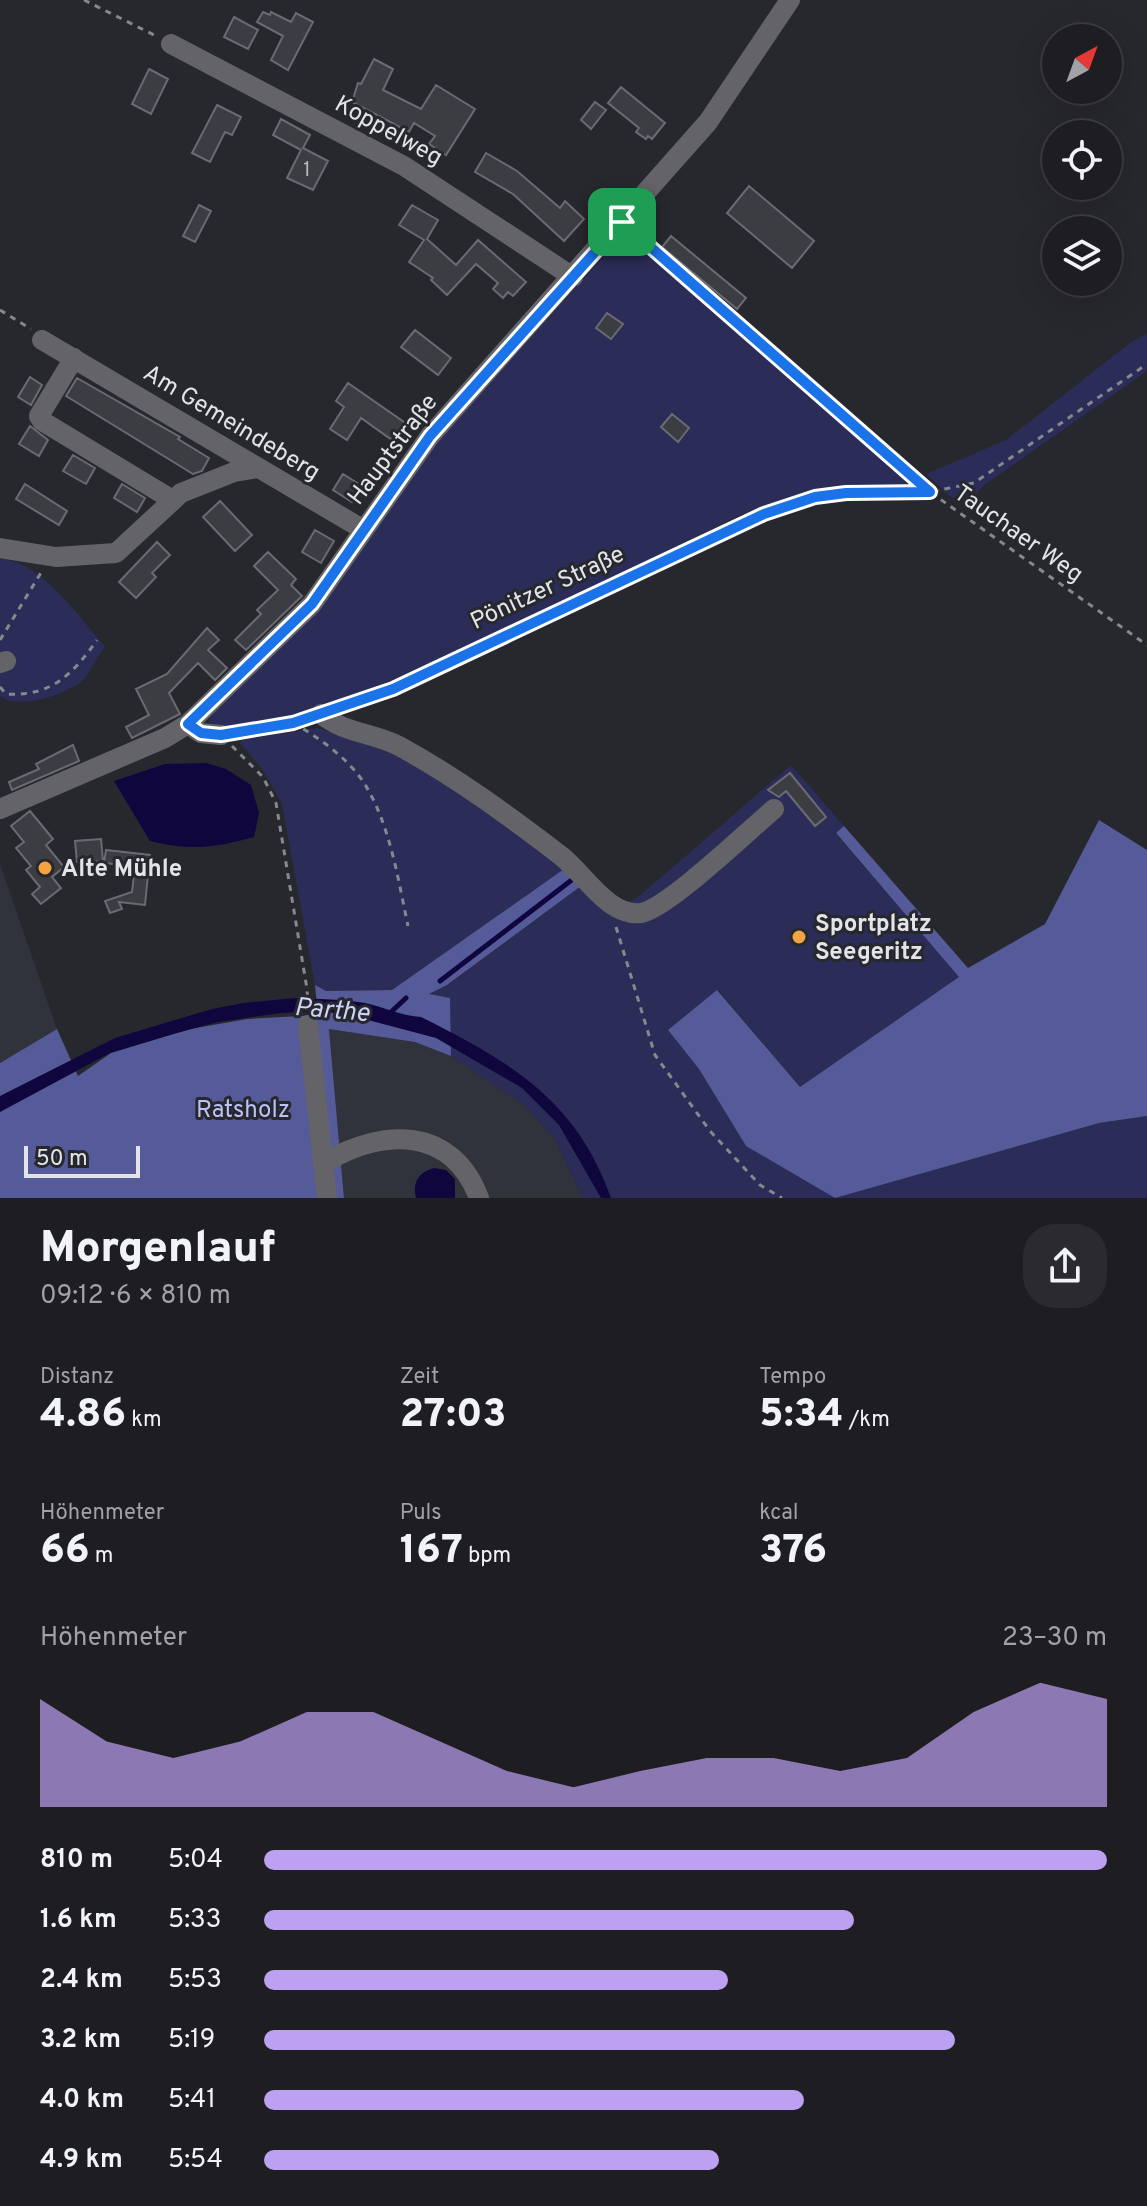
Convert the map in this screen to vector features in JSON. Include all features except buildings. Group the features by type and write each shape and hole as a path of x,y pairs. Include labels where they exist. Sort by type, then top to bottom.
{"street":[{"name":"Hauptstraße","path":"0,809 151,744 188,724 312,604 430,436 708,122 790,0"},
{"name":"Koppelweg","path":"171,44 404,166 573,277"},
{"name":"Am Gemeindeberg","path":"42,340 364,530"},
{"path":"74,358 39,416 42,421 171,499"},
{"path":"0,548 56,557 116,553 171,499 234,472 258,468"},
{"path":"321,714 331,723 397,744 455,779 577,868 615,907 640,913 655,909 774,809"},
{"path":"188,724 201,733 221,735"},
{"path":"308,1025 326,1162 327,1198"},
{"path":"326,1162 366,1142 383,1139 422,1141 455,1159 479,1198"}],"path":[{"path":"84,0 171,44"},
{"name":"Tauchaer Weg","path":"622,222 930,492 1147,645"},
{"path":"0,310 34,331 42,340"},
{"name":"Pönitzer Straße","path":"221,735 293,723 393,689 764,514 815,497 846,493 930,492 974,483 1147,364"},
{"path":"0,640 37,576 56,557"},
{"path":"0,687 6,694 42,691 75,671 97,640"},
{"path":"293,723 324,744 363,781 385,834 408,926"},
{"path":"221,735 263,777 276,803 307,989"},
{"path":"615,907 617,934 655,1055 710,1131 760,1185 782,1198"}],"shaded area":[{"path":"625,233 910,477 910,487 839,486 785,498 740,515 518,625 343,701 265,722 212,728 209,719 212,715 325,602 429,450"},
{"path":"1147,334 1147,371 983,486 966,505 950,496 926,474 1006,440 1131,342"},
{"path":"0,559 16,562 45,580 105,646 77,685 56,695 30,701 18,702 0,696"},
{"path":"318,728 406,757 453,784 564,869 392,990 326,991 315,985 282,804 263,770 240,743 242,740"},
{"path":"791,765 844,826 836,834 960,977 800,1087 718,990 668,1030 699,1069 746,1146 1099,1123 1147,1116 1147,1198 583,1198 555,1139 524,1105 451,1056 450,998 427,995 448,985 581,886 627,903 637,898"},
{"path":"0,864 57,1029 0,1063"},
{"path":"329,1029 415,1042 451,1056 496,1085 524,1105 555,1139 583,1198 344,1198"}],"green space":[{"path":"1099,820 1147,850 1147,1116 1099,1123 835,1198 746,1146 699,1069 668,1030 717,990 800,1087 959,977 836,833 844,826 968,968 1045,924"},
{"name":"Ratsholz","path":"564,869 581,886 447,985 429,994 450,998 451,1056 415,1042 329,1029 344,1198 0,1198 0,1063 57,1029 78,1076 111,1053 190,1029 247,1019 318,1015 315,985 326,991 392,990"}],"water":[{"path":"206,763 226,769 251,785 259,813 254,837 202,847 150,841 114,781 165,764"},
{"name":"Parthe","path":"295,998 356,1002 421,1017 483,1050 536,1087 559,1109 579,1134 611,1198 601,1198 559,1125 522,1088 436,1038 353,1016 321,1011 218,1022 110,1053 0,1112 0,1096 115,1038 212,1009"},
{"path":"434,1168 446,1170 455,1179 455,1198 416,1198 418,1178"}],"waterway":[{"path":"440,981 573,879"},
{"path":"390,1013 406,998"}],"place":[{"name":"Alte Mühle","path":"45,868"},
{"name":"Sportplatz Seegeritz","path":"799,937"}],"route":[{"path":"622,222 930,492 846,493 815,497 764,514 393,689 293,723 221,735 201,733 188,724 312,604 430,436 501,353 622,222"}]}
